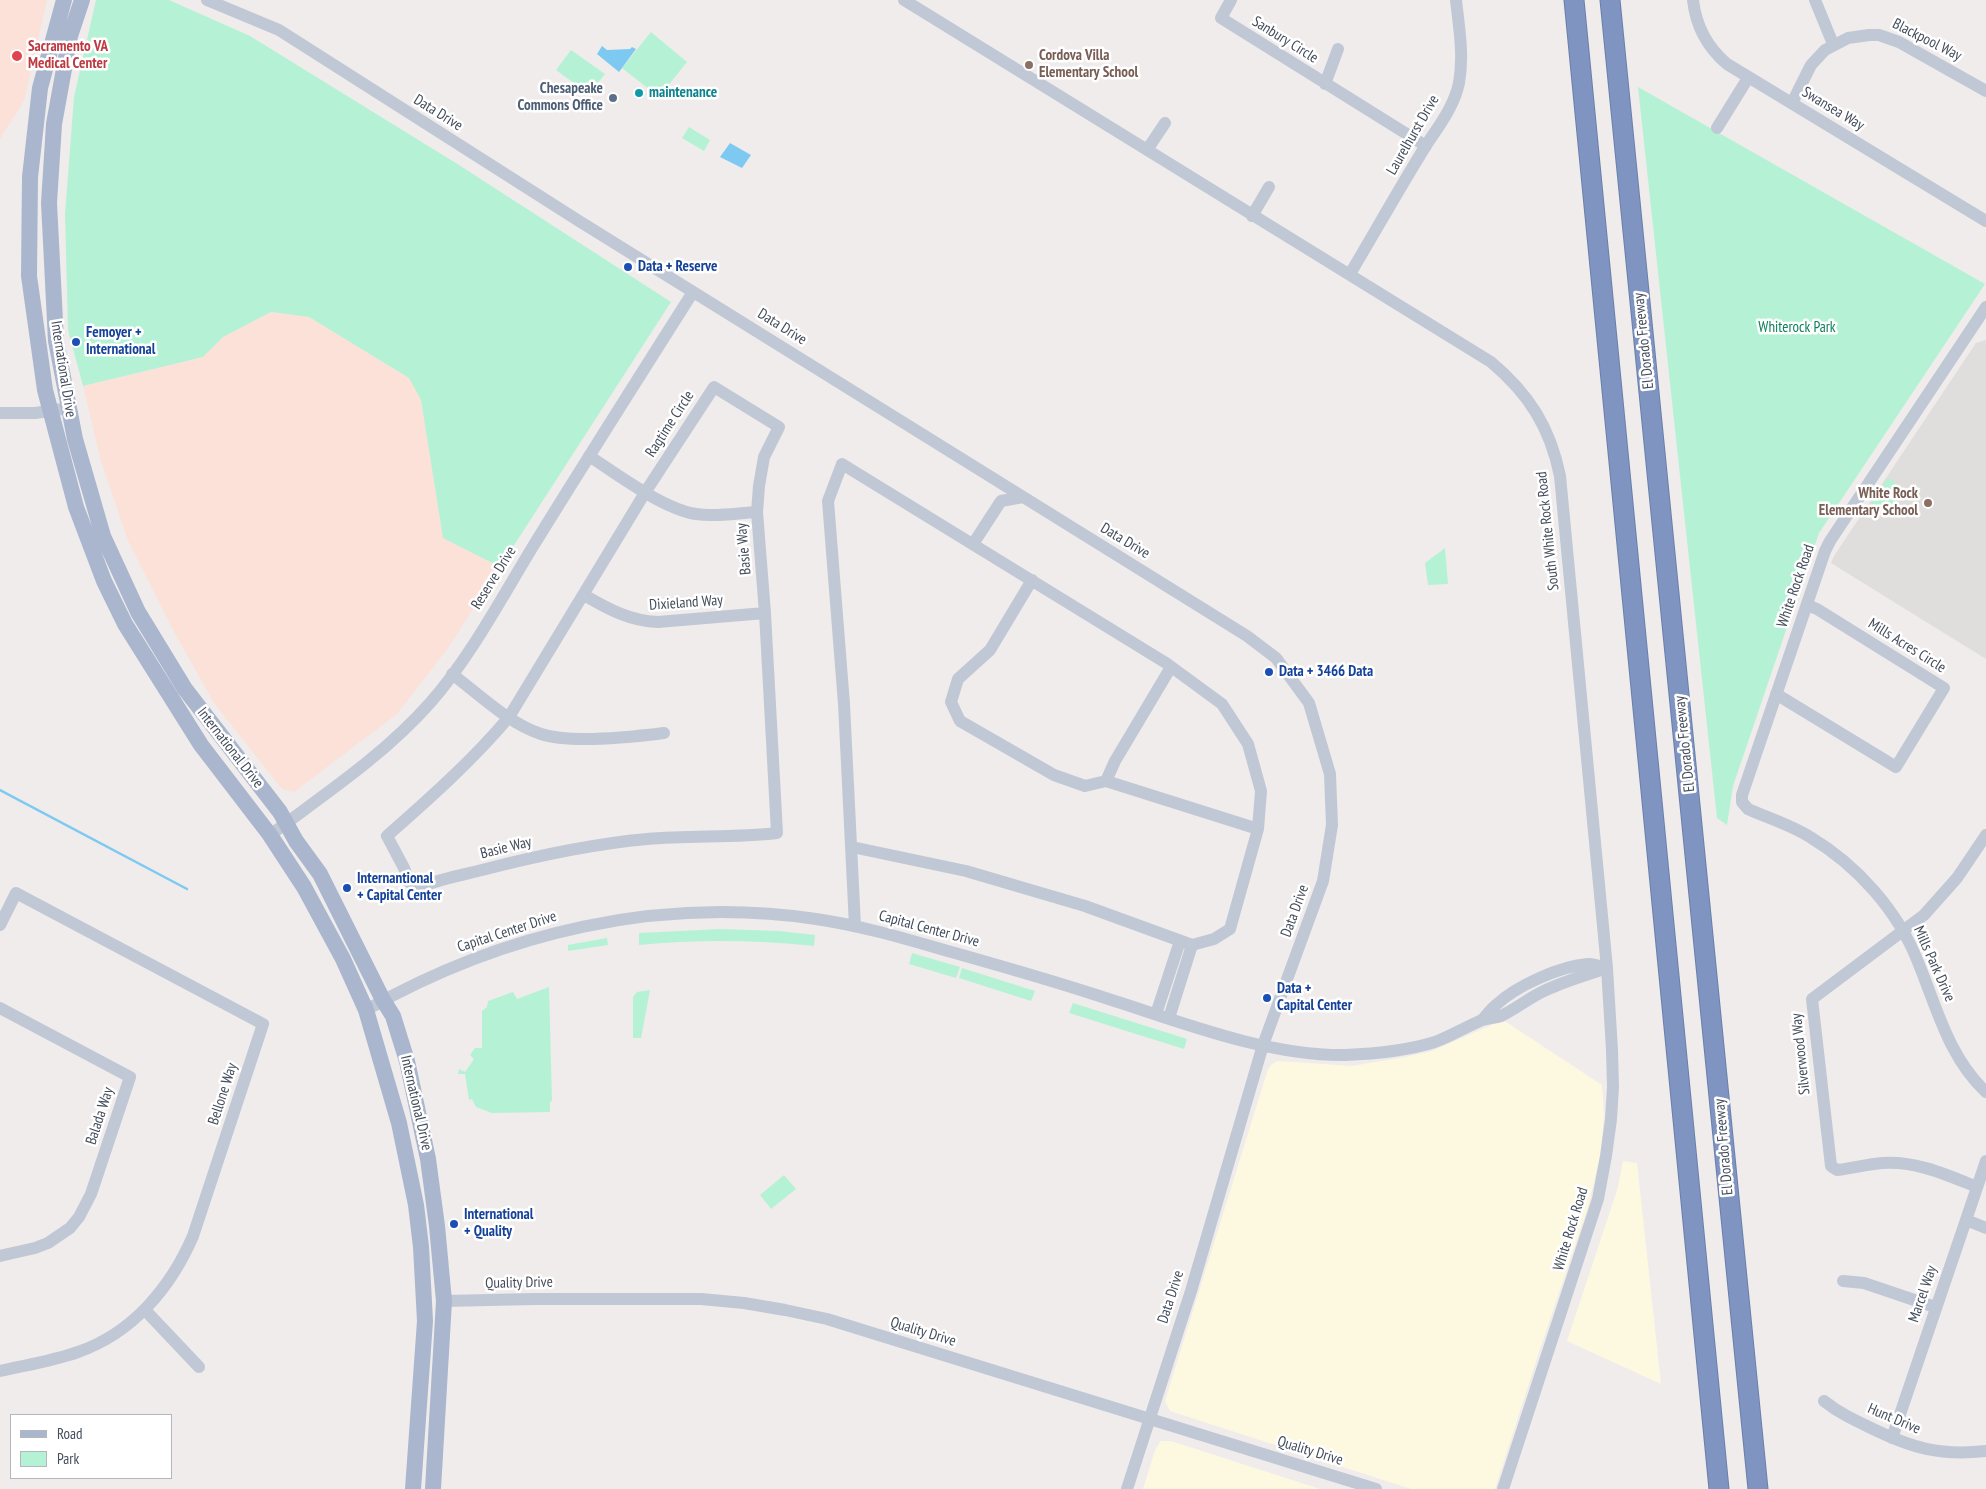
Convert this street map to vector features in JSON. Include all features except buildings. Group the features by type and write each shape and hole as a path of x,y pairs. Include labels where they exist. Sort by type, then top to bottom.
{"highway":[{"path":"1574,0 1719,1489"},
{"name":"El Dorado Freeway","path":"1610,0 1623,146 1659,479 1758,1489"}],"main road":[{"name":"International Drive","path":"64,0 40,88 30,177 29,276 45,390 76,507 104,581 125,624 200,745 270,835 304,887 343,960 366,1010 400,1123 409,1164 421,1247 424,1308 423,1372 413,1489"},
{"name":"International Drive","path":"82,0 70,36 54,124 49,203 56,341 75,440 103,536 138,612 185,689 280,812 296,841 320,874 383,1000 393,1016 407,1061 428,1158 444,1300 433,1489"},
{"path":"409,1164 426,1199 434,1297 436,1300 444,1300"},
{"path":"424,1308 432,1308 434,1315 434,1371 438,1414"}],"street":[{"name":"Data Drive","path":"207,0 279,30 579,222 1254,641 1276,658 1309,703 1330,774 1332,825 1322,881 1263,1045 1191,1291 1127,1489"},
{"name":"South White Rock Road","path":"904,0 1252,216 1473,350 1504,374 1531,402 1553,446 1560,476 1607,968"},
{"name":"Sanbury Circle","path":"1231,0 1221,18 1426,146"},
{"name":"Laurelhurst Drive","path":"1350,274 1447,114 1459,84 1461,44 1456,0"},
{"name":"Swansea Way","path":"1693,0 1697,21 1705,41 1719,57 1748,78 1986,221"},
{"path":"1814,0 1833,44"},
{"name":"Blackpool Way","path":"1792,104 1811,65 1833,44 1848,38 1879,35 1899,42 1986,91"},
{"name":"Sanbury Circle","path":"1325,84 1338,49"},
{"path":"1717,128 1748,78"},
{"path":"1148,150 1165,123"},
{"path":"1252,216 1269,187"},
{"name":"Reserve Drive","path":"270,835 394,740 432,701 452,674 694,292"},
{"name":"White Rock Road","path":"1742,795 1830,540 1981,324 1986,307"},
{"name":"Ragtime Circle","path":"646,492 714,387 779,427 764,457 757,512"},
{"path":"0,413 35,413 69,408"},
{"path":"589,456 646,492 674,507 695,514 757,512"},
{"path":"852,847 966,871 1085,906 1192,945 1214,939 1230,929 1258,829 1261,791 1248,744 1222,704 1171,667 842,464 828,500 844,704 855,926"},
{"name":"Basie Way","path":"646,492 509,717 487,744 387,836 404,868 409,882 420,887 437,880 528,858 603,844 648,839 750,836 776,833 765,613 757,512"},
{"path":"973,544 1000,501 1023,497"},
{"path":"1032,580 990,650 958,679 951,702 960,721 1054,776 1085,786 1106,781 1258,829"},
{"name":"Dixieland Way","path":"584,595 611,610 641,622 765,613"},
{"name":"Mills Acres Circle","path":"1776,694 1896,767 1944,688 1817,609 1807,606"},
{"path":"1106,781 1115,761 1171,667"},
{"path":"452,674 509,717 539,734 565,739 640,736 664,733"},
{"name":"Mills Park Drive","path":"1742,795 1742,802 1748,809 1811,837 1842,860 1871,887 1903,932 1918,960 1948,1039 1958,1058 1986,1092"},
{"name":"Silverwood Way","path":"1977,1186 1930,1168 1907,1164 1884,1163 1837,1170 1830,1166 1812,998 1924,915 1945,894 1986,835"},
{"name":"Bellone Way","path":"0,925 16,893 263,1024 193,1236 184,1257 172,1277 145,1310 110,1336 80,1352 0,1371"},
{"name":"Capital Center Drive","path":"366,1010 419,982 485,954 554,933 624,919 661,915 733,912 789,916 855,926 893,935 1056,982 1247,1042 1343,1055 1433,1042 1483,1019 1499,1017 1545,990 1607,968"},
{"path":"1156,1014 1180,940"},
{"path":"1169,1018 1192,945"},
{"name":"White Rock Road","path":"1503,1489 1601,1185 1613,1087 1607,968"},
{"name":"Balada Way","path":"0,1008 130,1077 91,1194 80,1216 65,1232 48,1243 0,1256"},
{"name":"Marcel Way","path":"1892,1438 1986,1161"},
{"path":"1966,1220 1986,1228"},
{"path":"1843,1282 1864,1283 1935,1307"},
{"name":"Quality Drive","path":"444,1300 666,1298 744,1303 785,1310 836,1322 1376,1489"},
{"path":"145,1310 199,1367"},
{"name":"Hunt Drive","path":"1824,1401 1838,1412 1907,1445 1943,1452 1986,1451"}],"shaded area":[{"name":"Sacramento VA Medical Center","path":"0,0 47,0 24,101 0,139"},
{"path":"271,312 309,317 409,378 421,399 443,537 500,567 448,648 397,714 294,792 282,789 214,703 173,630 128,541 101,461 83,386 203,357 223,337"},
{"name":"White Rock Elementary School","path":"1986,340 1986,659 1831,563 1976,343"},
{"path":"1503,1020 1602,1085 1604,1115 1601,1152 1588,1207 1495,1489 1411,1489 1170,1411 1165,1401 1268,1069 1272,1064 1278,1061 1352,1066 1405,1057 1432,1051"},
{"path":"1623,1161 1637,1163 1661,1384 1567,1341 1618,1187"},
{"path":"1161,1441 1171,1441 1320,1489 1143,1489 1155,1450"}],"green space":[{"path":"96,0 169,0 250,36 459,165 671,302 500,567 443,538 421,400 409,378 309,317 271,312 223,337 203,357 83,386 68,330 65,214 74,97"},
{"path":"651,32 687,62 659,97 622,68"},
{"path":"571,50 605,74 589,94 556,70"},
{"name":"Whiterock Park","path":"1638,87 1985,284 1819,533 1733,786 1727,825 1717,818"},
{"path":"689,127 710,140 704,151 682,138"},
{"path":"1888,478 1903,488 1892,504 1887,501 1881,510 1871,503"},
{"path":"1445,548 1448,584 1428,585 1425,563"},
{"path":"721,929 779,931 815,935 814,946 727,941 639,945 639,933"},
{"path":"607,938 608,945 568,951 568,945"},
{"path":"912,953 960,967 956,978 909,964"},
{"path":"962,968 1035,991 1031,1001 959,978"},
{"path":"549,987 552,1101 550,1102 550,1112 492,1113 476,1107 472,1099 469,1100 465,1074 458,1074 459,1069 465,1072 474,1059 470,1055 475,1048 482,1048 482,1011 487,1007 488,1001 513,992 517,999"},
{"path":"650,990 641,1038 633,1038 633,997 637,992"},
{"path":"1073,1003 1187,1039 1184,1049 1069,1013"},
{"path":"784,1175 796,1189 771,1209 760,1195"}],"water":[{"path":"602,46 607,50 630,49 632,47 636,49 619,72 597,54"},
{"path":"730,143 751,155 742,168 720,157"}],"waterway":[{"path":"0,790 187,889"}],"place":[{"name":"Sacramento VA Medical Center","path":"17,56"},
{"name":"Cordova Villa Elementary School","path":"1029,65"},
{"name":"maintenance","path":"639,93"},
{"name":"Chesapeake Commons Office","path":"613,98"},
{"name":"Data + Reserve","path":"628,267"},
{"name":"Femoyer + International","path":"76,342"},
{"name":"White Rock Elementary School","path":"1928,503"},
{"name":"Data + 3466 Data","path":"1269,672"},
{"name":"Internantional + Capital Center","path":"347,888"},
{"name":"Data + Capital Center","path":"1267,998"},
{"name":"International + Quality","path":"454,1224"}]}
